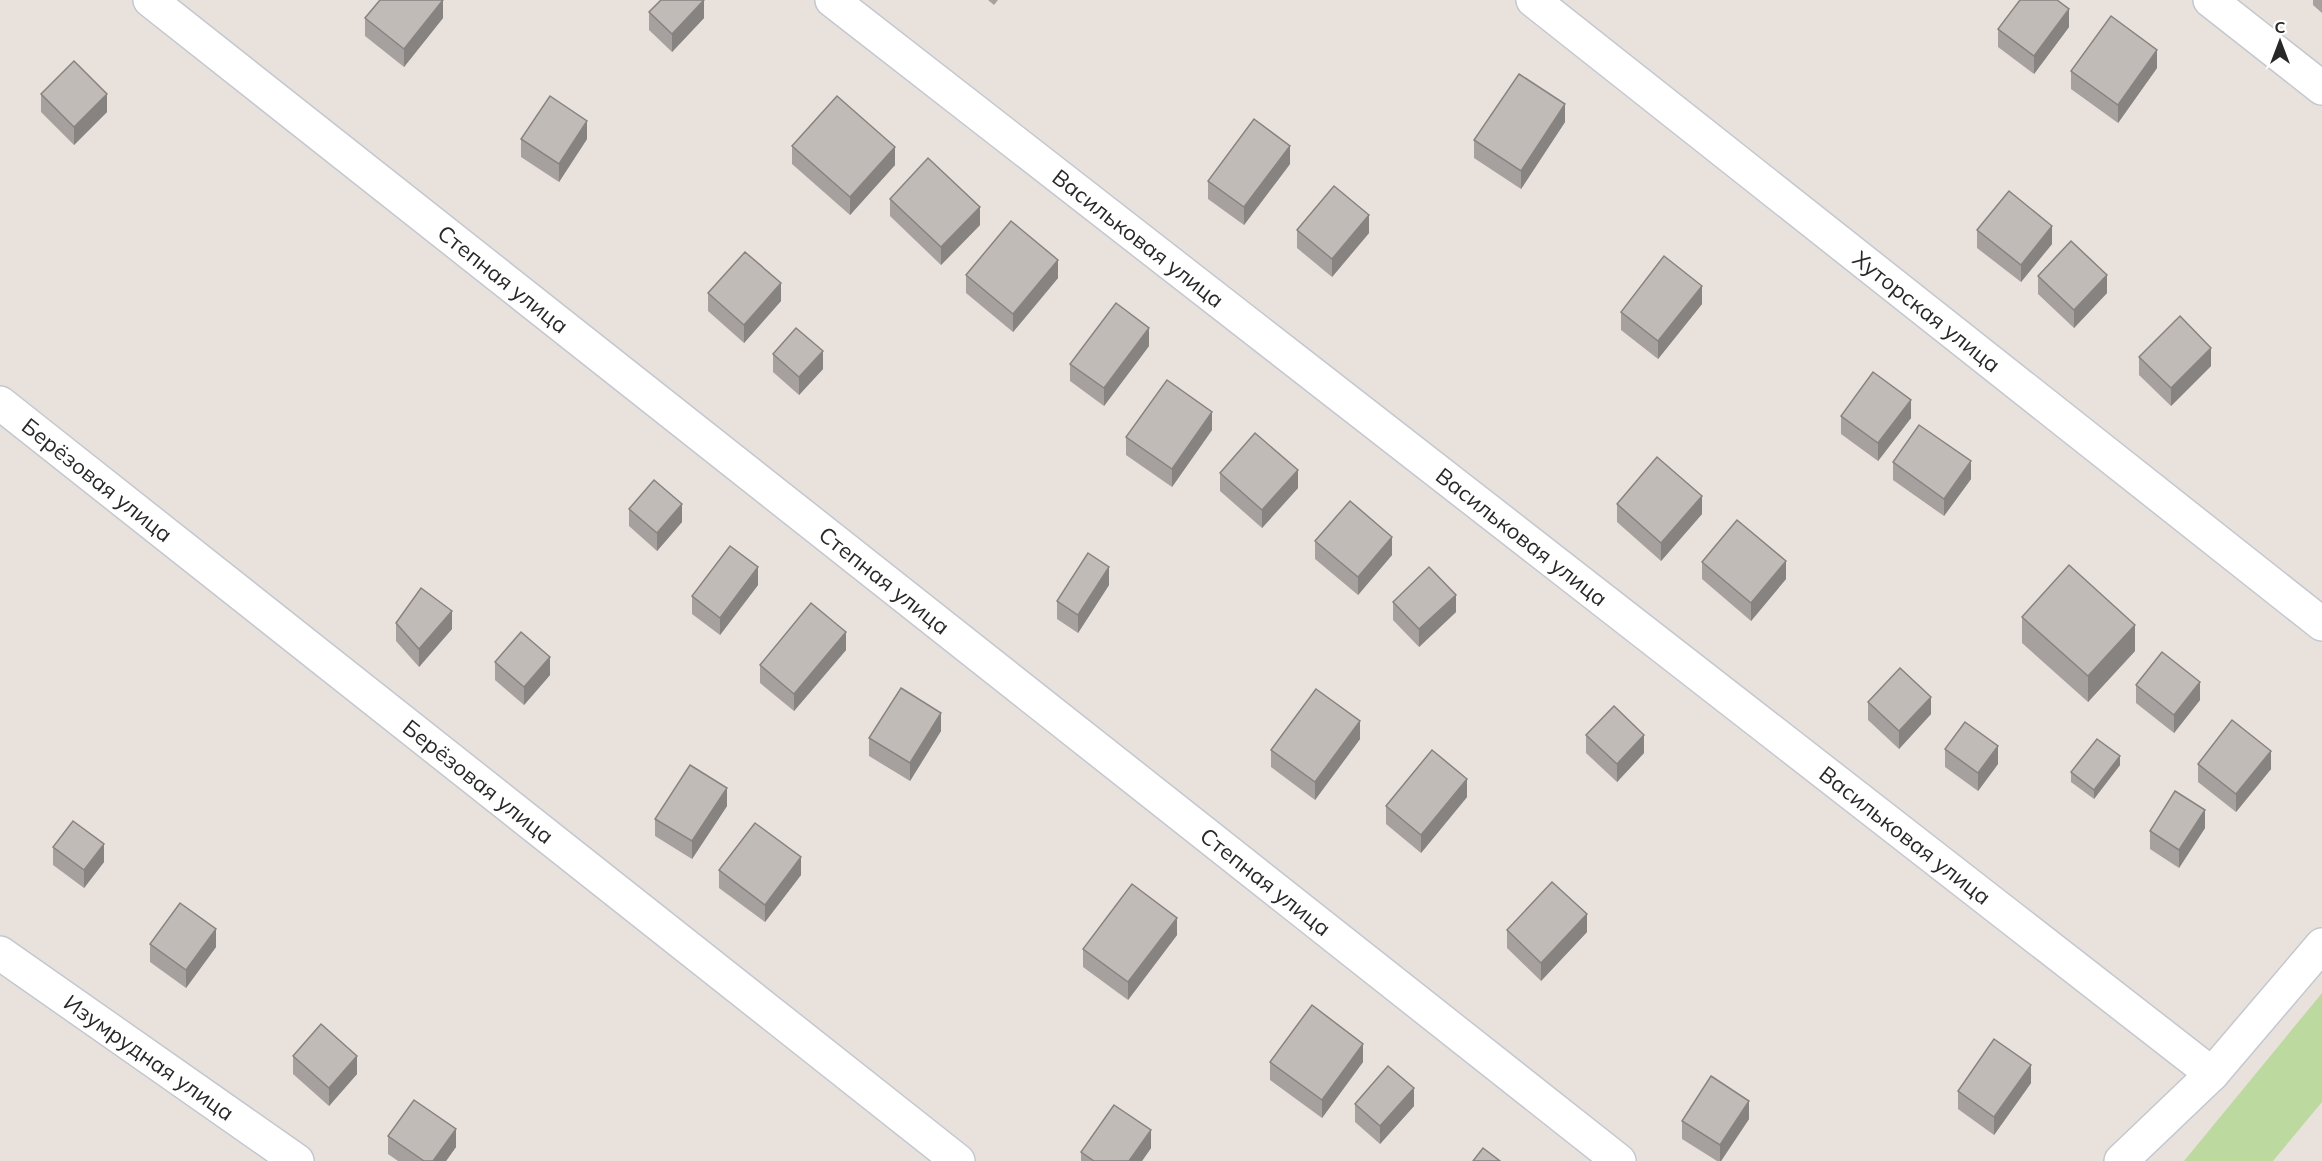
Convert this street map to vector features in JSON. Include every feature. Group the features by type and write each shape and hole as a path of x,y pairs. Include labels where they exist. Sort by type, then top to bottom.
{"street":[{"name":"Степная улица","path":"150,0 1618,1161"},
{"name":"Васильковая улица","path":"832,0 2212,1074"},
{"name":"Хуторская улица","path":"1533,0 2322,624"},
{"path":"2210,0 2322,88"},
{"name":"Берёзовая улица","path":"0,403 958,1161"},
{"path":"2121,1161 2212,1074 2322,945"},
{"name":"Изумрудная улица","path":"0,954 297,1161"}],"green space":[{"path":"2322,993 2322,1102 2273,1161 2184,1161"}],"building":[{"path":"380,0 443,0 404,49 365,18"},
{"path":"661,0 704,0 672,34 649,12"},
{"path":"2020,0 2057,0 2069,9 2034,56 1998,29"},
{"path":"2111,16 2157,50 2118,105 2071,71"},
{"path":"74,61 107,94 74,127 41,94"},
{"path":"1519,74 1565,104 1521,171 1474,140"},
{"path":"550,96 587,121 559,164 521,139"},
{"path":"837,96 895,147 850,197 792,146"},
{"path":"1254,119 1290,146 1244,207 1208,181"},
{"path":"928,158 980,207 941,247 890,199"},
{"path":"1334,186 1369,215 1332,259 1297,230"},
{"path":"2009,191 2052,226 2021,265 1977,230"},
{"path":"1011,221 1058,260 1013,314 966,275"},
{"path":"2071,241 2107,275 2074,310 2038,276"},
{"path":"745,252 781,283 744,325 708,293"},
{"path":"1664,256 1702,286 1658,341 1621,312"},
{"path":"1116,303 1149,328 1104,388 1070,364"},
{"path":"2180,316 2211,348 2171,388 2139,357"},
{"path":"796,328 823,351 799,377 773,354"},
{"path":"1873,372 1911,400 1878,443 1841,416"},
{"path":"1167,380 1212,412 1172,469 1126,437"},
{"path":"1919,425 1971,461 1944,499 1893,462"},
{"path":"1255,433 1298,470 1262,510 1220,473"},
{"path":"1657,457 1702,496 1661,543 1617,504"},
{"path":"654,480 682,504 657,533 629,509"},
{"path":"1350,501 1392,537 1358,577 1315,541"},
{"path":"1737,520 1786,561 1751,603 1702,562"},
{"path":"730,546 758,567 720,618 692,596"},
{"path":"1088,553 1109,567 1078,615 1057,601"},
{"path":"2069,565 2135,625 2088,676 2022,617"},
{"path":"1429,567 1456,595 1419,629 1393,602"},
{"path":"421,588 452,611 419,649 396,623"},
{"path":"811,603 846,632 794,694 760,665"},
{"path":"521,632 550,657 524,687 495,662"},
{"path":"2162,652 2200,682 2174,715 2136,685"},
{"path":"1900,668 1931,697 1899,731 1868,702"},
{"path":"901,688 941,713 910,763 869,738"},
{"path":"1316,689 1360,721 1315,782 1271,750"},
{"path":"1614,706 1644,735 1617,764 1586,735"},
{"path":"2232,720 2271,751 2236,794 2198,764"},
{"path":"1965,722 1998,746 1978,773 1945,749"},
{"path":"2097,739 2120,756 2094,790 2071,772"},
{"path":"1432,750 1467,779 1421,835 1386,806"},
{"path":"690,765 727,788 692,841 655,819"},
{"path":"2175,791 2205,810 2179,850 2150,831"},
{"path":"73,821 104,844 84,870 53,847"},
{"path":"755,823 801,857 765,905 719,870"},
{"path":"1552,882 1587,914 1541,963 1507,930"},
{"path":"1132,884 1177,918 1128,982 1083,949"},
{"path":"180,903 216,929 186,970 150,944"},
{"path":"1312,1005 1363,1044 1322,1100 1270,1062"},
{"path":"321,1024 357,1056 329,1088 293,1056"},
{"path":"1994,1039 2031,1065 1994,1117 1958,1091"},
{"path":"1388,1066 1414,1088 1380,1126 1355,1104"},
{"path":"1711,1076 1749,1101 1720,1145 1682,1121"},
{"path":"414,1100 456,1129 433,1161 424,1161 388,1136"},
{"path":"1114,1105 1151,1130 1129,1161 1094,1161 1081,1152"},
{"path":"1483,1148 1500,1161 1473,1161"}]}
